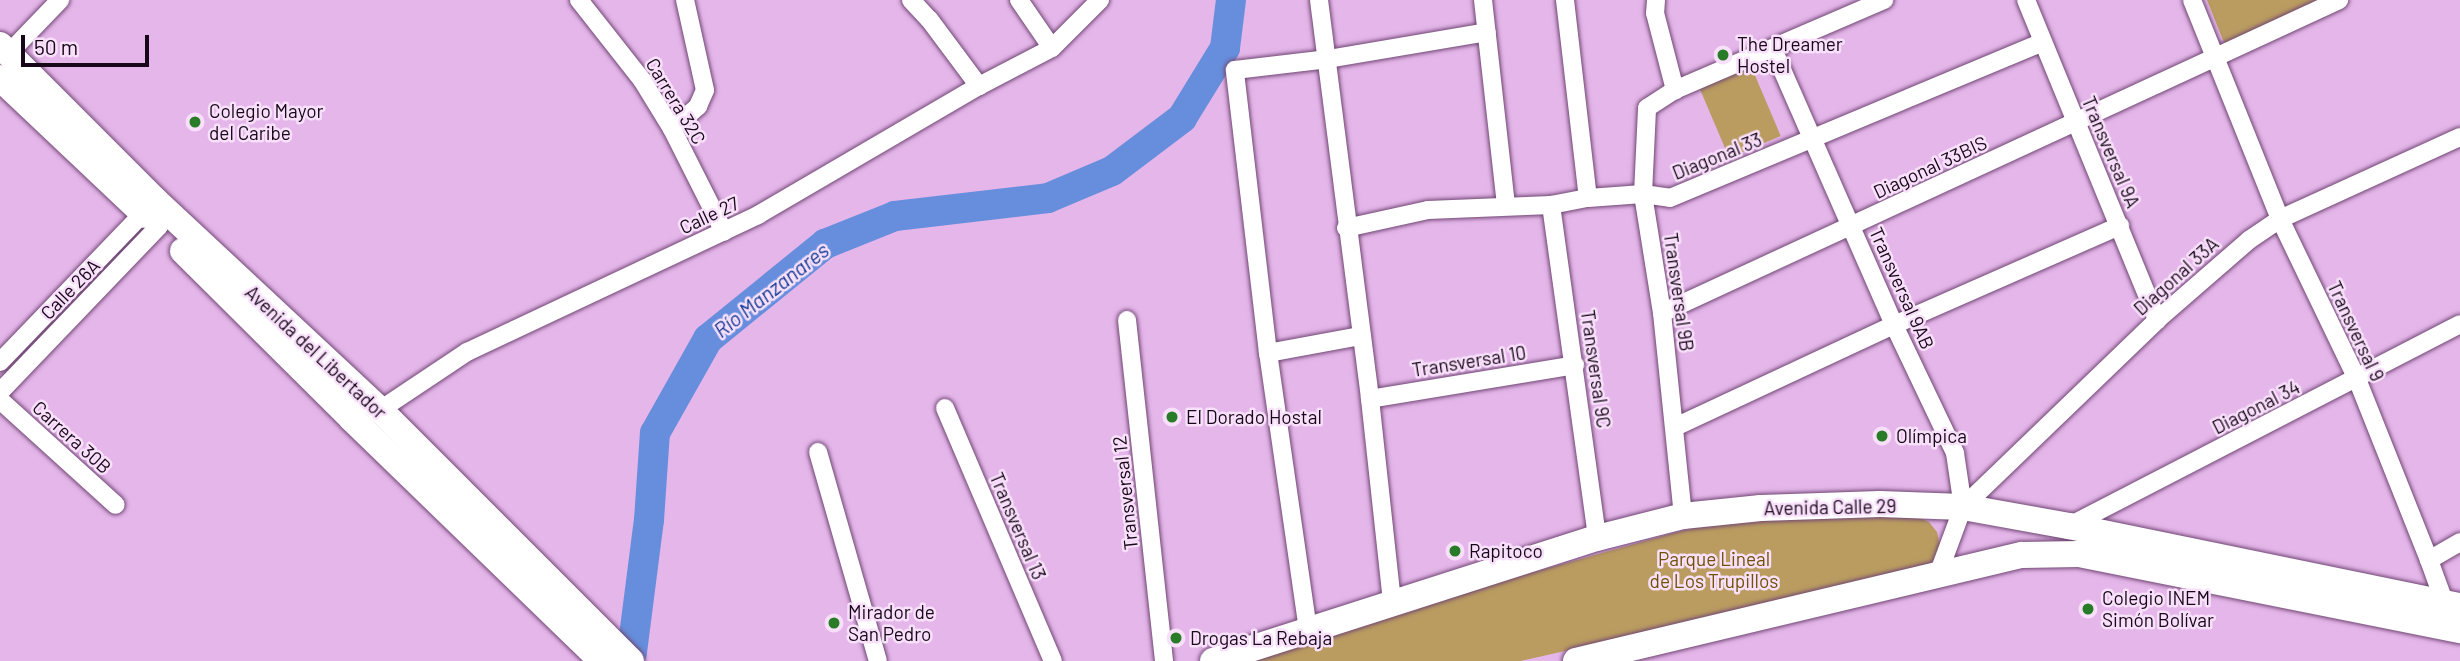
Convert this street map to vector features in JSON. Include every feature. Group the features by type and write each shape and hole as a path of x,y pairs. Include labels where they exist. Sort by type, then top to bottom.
{"main road":[{"name":"Avenida del Libertador","path":"5,49 352,419 528,575 631,661"},
{"name":"Avenida del Libertador","path":"0,78 380,410 602,661"},
{"name":"Avenida Calle 29","path":"1213,661 1597,538 1684,516 1761,508 1853,505 1963,507 2069,526 2454,620"},
{"path":"1576,661 1939,572 2022,555 2079,554 2454,620"}],"street":[{"path":"5,49 60,0"},
{"name":"Carrera 32C","path":"579,0 642,80 672,129 724,232"},
{"path":"672,129 698,106 705,90 685,0"},
{"path":"911,0 929,19 979,86"},
{"path":"1019,0 1052,48"},
{"name":"Calle 27","path":"380,410 467,352 724,232 979,86 1052,48 1100,0"},
{"path":"1319,0 1346,228 1370,399 1392,603"},
{"path":"1483,0 1506,206"},
{"path":"1565,0 1588,198"},
{"path":"1656,0 1656,13 1675,90"},
{"name":"Transversal 9B","path":"1684,516 1662,313 1643,194 1647,108 1675,90 1884,0"},
{"name":"Transversal 9A","path":"2026,0 2074,123 2120,226 2157,320"},
{"name":"Transversal 9","path":"2192,0 2280,219 2357,379 2454,620"},
{"path":"2216,57 2339,0"},
{"path":"1308,630 1268,353 1235,70 1328,59 1487,32"},
{"name":"Diagonal 33","path":"1346,228 1428,210 1551,205 1588,198 1643,194 1670,198 2043,42"},
{"name":"Transversal 9AB","path":"1773,50 1894,325 1955,453 1963,507"},
{"name":"Diagonal 33BIS","path":"1662,313 2216,57"},
{"name":"Diagonal 33A","path":"1963,507 2157,320 2249,240 2280,219 2460,137"},
{"name":"Transversal 9C","path":"1551,205 1597,538"},
{"name":"Calle 26A","path":"0,362 156,213"},
{"name":"Calle 26A","path":"0,392 156,213"},
{"path":"1675,427 1894,325 2120,226"},
{"name":"Transversal 12","path":"1127,320 1164,661"},
{"name":"Diagonal 34","path":"2069,526 2460,324"},
{"path":"1268,353 1361,336"},
{"name":"Transversal 10","path":"1370,399 1575,365"},
{"name":"Carrera 30B","path":"0,400 116,505"},
{"name":"Transversal 13","path":"945,408 1053,661"},
{"path":"818,452 878,661"},
{"path":"1939,572 1963,507"},
{"path":"2429,560 2460,542"}],"green space":[{"path":"2207,0 2323,0 2225,45"},
{"path":"1751,66 1781,136 1729,158 1699,88"},
{"name":"Parque Lineal de Los Trupillos","path":"1798,515 1916,516 1929,522 1937,532 1940,546 1935,558 1924,570 1521,661 1232,661 1430,601 1677,532 1707,525"}],"waterway":[{"name":"Río Manzanares","path":"625,661 632,652 649,520 655,433 708,339 825,244 895,216 1048,198 1112,171 1182,118 1225,48 1231,0"}],"place":[{"name":"The Dreamer Hostel","path":"1723,55"},
{"name":"Colegio Mayor del Caribe","path":"195,122"},
{"name":"El Dorado Hostal","path":"1172,417"},
{"name":"Olímpica","path":"1882,436"},
{"name":"Rapitoco","path":"1455,551"},
{"name":"Colegio INEM Simón Bolívar","path":"2088,609"},
{"name":"Mirador de San Pedro","path":"834,623"},
{"name":"Drogas La Rebaja","path":"1176,638"}]}
